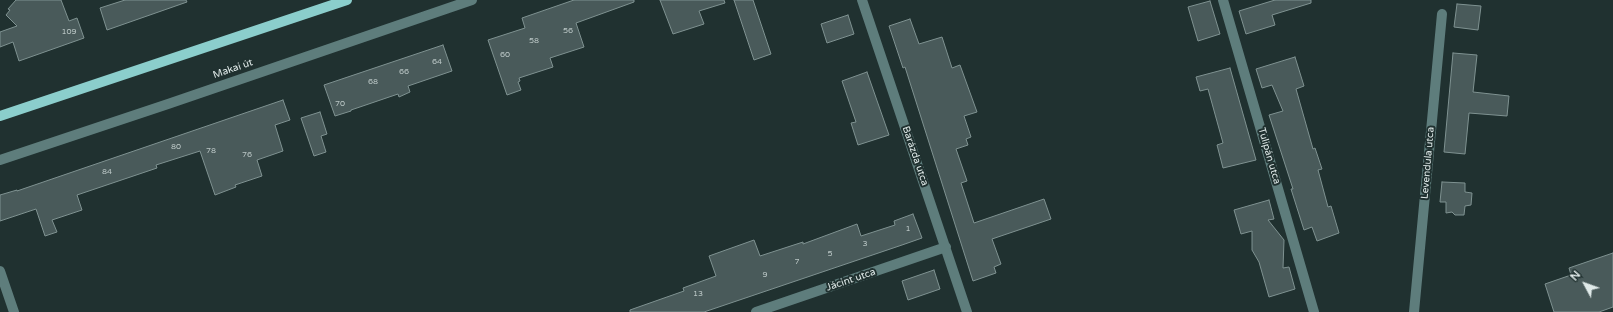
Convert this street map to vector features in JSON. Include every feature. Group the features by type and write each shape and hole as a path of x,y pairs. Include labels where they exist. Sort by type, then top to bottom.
{"main road":[{"path":"0,116 347,0"}],"street":[{"name":"Makai út","path":"0,160 472,0"},
{"name":"Barázda utca","path":"862,0 967,312"},
{"name":"Tulipán utca","path":"1223,0 1314,312"},
{"name":"Levendula utca","path":"1414,312 1442,14"},
{"name":"Jácint utca","path":"756,312 946,247"},
{"path":"0,271 14,312"}],"building":[{"path":"16,0 61,0 69,21 77,18 84,38 19,61 13,42 0,47 0,32 17,26 6,15 10,10 8,9"},
{"path":"125,0 186,0 187,2 107,30 100,8"},
{"path":"574,0 634,0 634,2 576,23 584,47 550,58 553,67 519,78 520,81 518,82 521,90 507,95 488,40 525,28 522,18"},
{"path":"660,0 724,0 725,3 699,11 704,24 673,34"},
{"path":"734,0 753,0 771,54 754,60"},
{"path":"1275,0 1311,0 1311,3 1272,15 1275,25 1246,34 1239,11"},
{"path":"1210,1 1220,34 1198,41 1188,7"},
{"path":"1457,4 1481,6 1478,30 1454,27"},
{"path":"848,15 854,34 827,43 821,24"},
{"path":"910,19 919,44 942,37 952,68 960,65 977,112 964,116 971,137 966,139 968,145 956,149 967,181 961,183 974,223 1044,199 1051,219 992,239 1001,264 994,267 996,273 973,281 905,67 903,68 889,26"},
{"path":"443,45 452,71 408,86 410,92 399,97 398,94 335,116 324,85"},
{"path":"1453,53 1477,55 1473,92 1509,96 1507,116 1469,113 1465,154 1444,152"},
{"path":"1295,57 1304,86 1296,89 1313,149 1315,148 1322,169 1318,170 1328,207 1331,206 1339,233 1317,241 1312,227 1304,230 1291,189 1293,189 1269,115 1283,111 1272,85 1262,88 1256,69"},
{"path":"1230,68 1256,160 1223,168 1217,145 1223,143 1208,89 1200,91 1196,77"},
{"path":"867,72 889,135 858,145 851,123 856,122 842,81"},
{"path":"283,100 290,120 275,125 283,151 257,160 262,176 235,185 236,187 215,195 200,151 156,165 157,168 77,195 82,210 52,220 57,232 45,236 36,209 0,221 0,195 17,191"},
{"path":"320,112 327,134 321,136 326,152 314,156 301,118"},
{"path":"1442,182 1465,183 1465,192 1472,193 1471,205 1465,206 1464,215 1455,215 1452,212 1446,213 1446,202 1440,202"},
{"path":"1269,200 1274,219 1268,220 1284,240 1283,268 1289,267 1295,289 1269,297 1259,262 1252,250 1252,231 1241,234 1234,210"},
{"path":"913,214 922,238 902,245 704,312 630,312 630,310 684,291 683,288 716,276 709,256 754,240 760,256 803,242 803,244 857,224 861,236 895,225 894,221"},
{"path":"1613,253 1613,307 1599,312 1554,312 1545,284 1571,275 1569,268"},
{"path":"934,270 940,289 908,300 902,281"}]}
